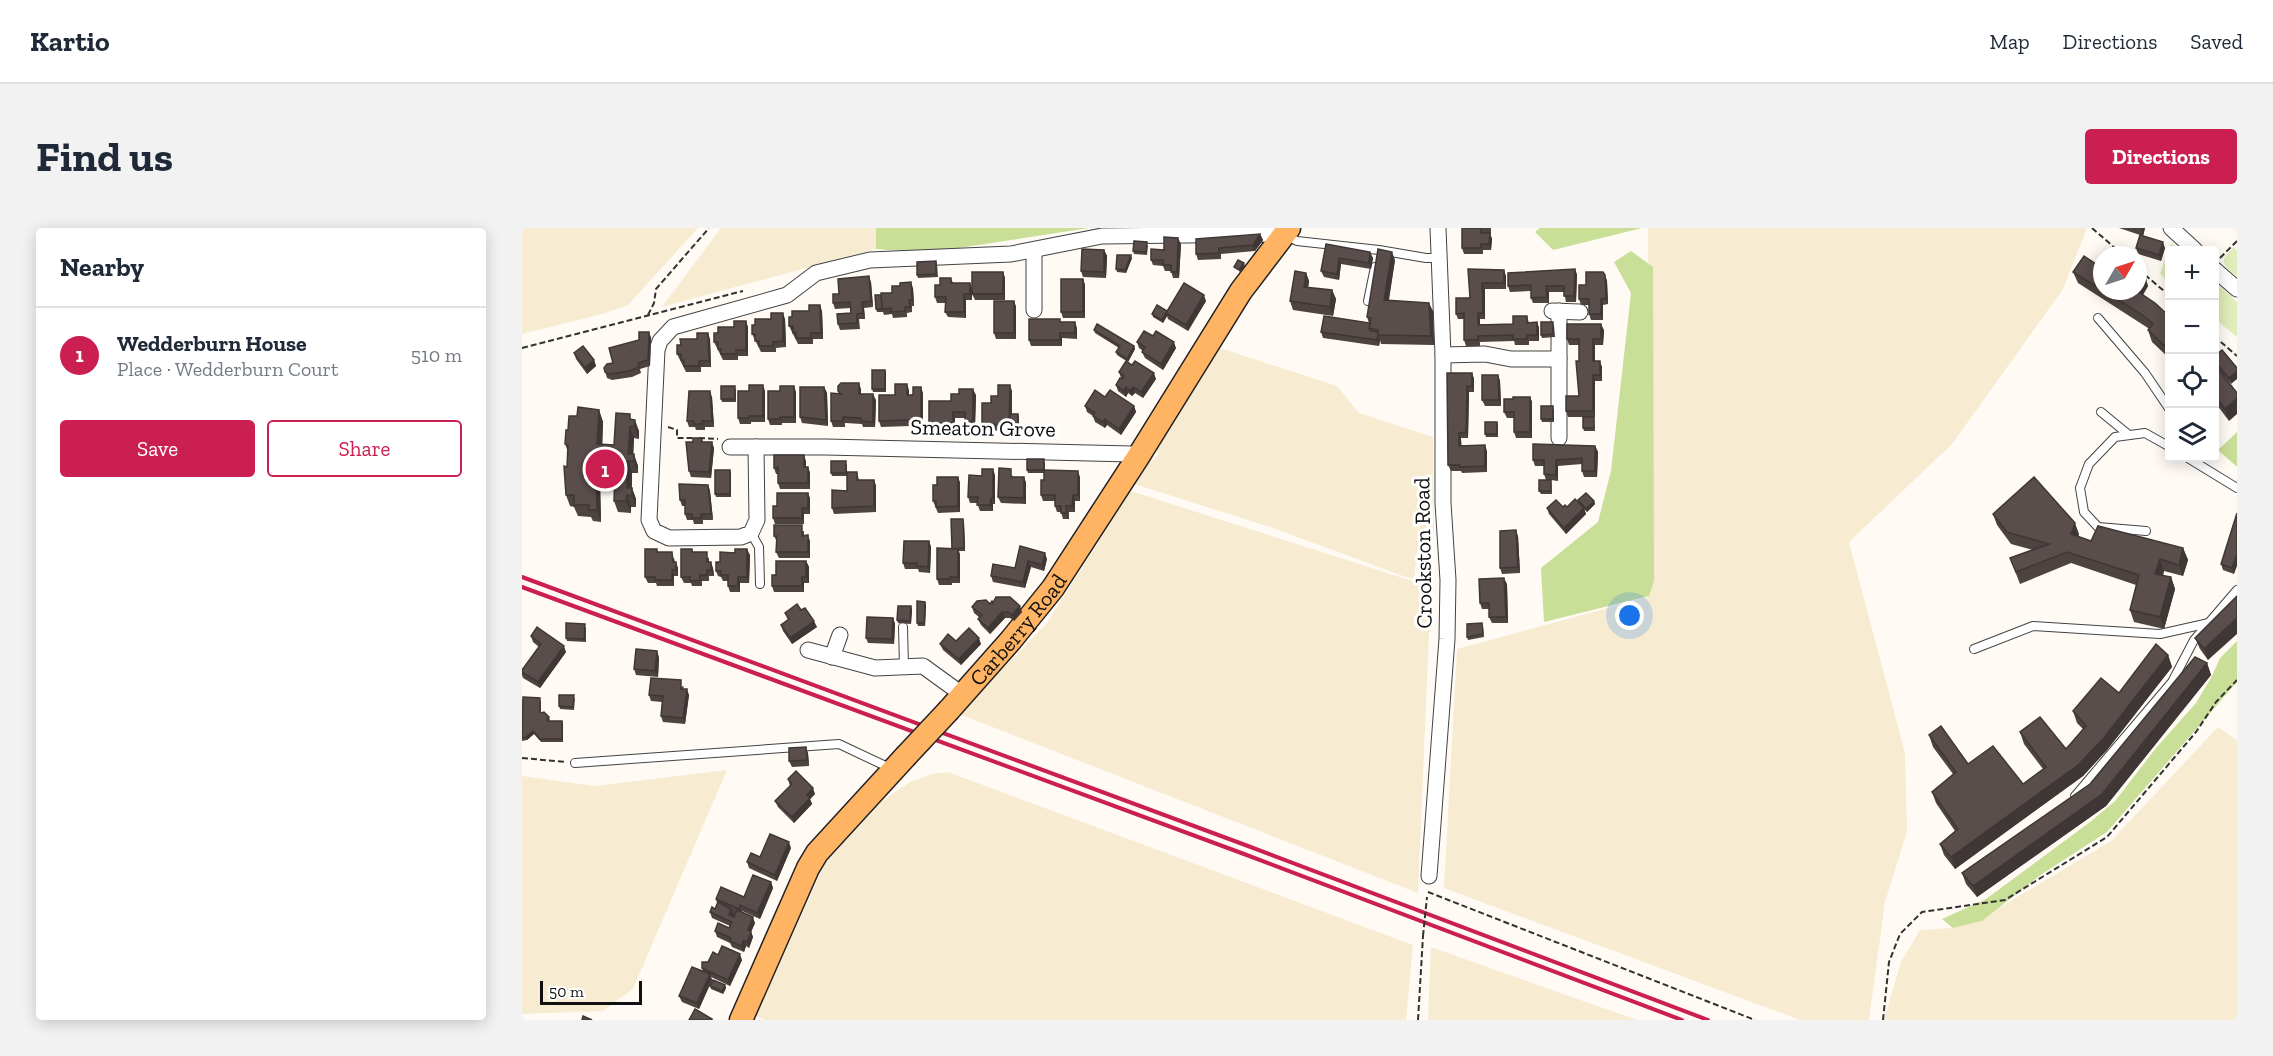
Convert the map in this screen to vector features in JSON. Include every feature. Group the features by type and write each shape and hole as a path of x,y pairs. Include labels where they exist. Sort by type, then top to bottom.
{"main road":[{"name":"Carberry Road","path":"741,1020 808,868 827,841 956,702 1053,588 1241,291 1285,233"}],"street":[{"name":"Crookston Road","path":"1429,876 1447,639 1448,580 1443,503 1443,355 1438,228"},
{"path":"2171,228 2191,246"},
{"path":"756,447 757,520 751,533 741,537 669,538 661,536 650,526 657,350 666,332 673,327 787,295 816,273 870,260 1011,254 1102,236 1285,233"},
{"path":"1034,250 1034,310"},
{"path":"2219,272 2237,289"},
{"path":"1560,438 1559,359 1555,311 1580,312"},
{"path":"1443,355 1485,354 1511,359 1559,359"},
{"name":"Smeaton Grove","path":"730,447 1131,454 1138,457"},
{"path":"832,657 840,635"},
{"path":"808,650 875,668 923,666 929,668 956,702"}],"lane":[{"path":"1285,233 1297,241 1439,258"},
{"path":"1368,301 1379,250"},
{"path":"2098,318 2145,373 2168,408"},
{"path":"2101,412 2129,435"},
{"path":"2146,531 2097,527 2084,512 2080,488 2089,464 2115,437 2145,433 2165,445"},
{"path":"2195,462 2237,488"},
{"path":"2203,462 2208,470"},
{"path":"751,533 759,547 760,584"},
{"path":"2068,801 2078,794 2172,682 2194,640 2237,590"},
{"path":"1974,649 2033,626 2160,634 2209,623"},
{"path":"903,627 904,667"},
{"path":"575,764 839,744 899,763"}],"path":[{"path":"648,315 654,303 656,289 709,228"},
{"path":"2092,228 2113,246"},
{"path":"2219,261 2237,241"},
{"path":"2147,277 2165,293"},
{"path":"522,348 749,290"},
{"path":"2219,340 2237,356"},
{"path":"673,428 677,430 677,438 711,438"},
{"path":"1883,1020 1889,962 1900,934 1922,912 2005,900 2108,837 2196,732 2216,702 2237,680"},
{"path":"522,758 575,764"},
{"path":"1428,892 1548,937 1755,1020"},
{"path":"1418,1020 1427,897"}],"shaded area":[{"path":"522,228 698,228 628,305 602,314 522,334"},
{"path":"721,228 876,228 876,249 662,307"},
{"path":"1648,228 2087,228 2063,289 1952,444 1849,542 1905,753 1907,832 1885,902 1869,1020 1800,1020 1444,888 1457,649 1648,597"},
{"path":"1217,347 1337,386 1359,413 1433,437 1434,534 1419,533 1414,580 1270,527 1131,483 1148,456 1154,460 1159,452 1153,448"},
{"path":"1131,491 1431,587 1418,893 959,714 1047,623"},
{"path":"2218,727 2237,740 2237,1020 1884,1020 1901,962 1920,930 1953,928 1982,921 1999,908 2111,841"},
{"path":"727,770 633,989 603,1011 522,1014 522,776 595,786"},
{"path":"948,772 1413,945 1406,1020 765,1020 756,1015 825,864 881,802 910,782 932,774"},
{"path":"1431,947 1637,1020 1428,1020"}],"green space":[{"path":"876,228 1089,228 926,253 876,249"},
{"path":"1540,228 1642,228 1553,250 1535,232"},
{"path":"2234,247 2237,251 2237,277 2224,262"},
{"path":"1631,251 1653,267 1654,581 1649,596 1544,622 1541,568 1598,522 1611,471 1631,293 1614,262"},
{"path":"2165,260 2165,278 2160,274"},
{"path":"2219,286 2237,302 2237,337 2219,322"},
{"path":"2237,432 2237,467 2219,451"},
{"path":"2237,641 2237,682 2107,832 2042,874 1982,921 1953,928 1942,919 1986,899 2115,801 2156,748 2196,703 2220,658"}],"building":[{"path":"1462,228 1481,228 1481,233 1490,233 1489,244 1481,244 1481,248 1462,248"},
{"path":"1260,234 1253,245 1219,248 1219,253 1196,254 1196,239"},
{"path":"2140,235 2163,242 2159,255 2147,251 2147,246 2137,246"},
{"path":"1164,237 1178,238 1177,272 1171,272 1171,265 1163,265 1163,260 1151,260 1151,249 1164,250"},
{"path":"1134,241 1147,242 1146,252 1133,251"},
{"path":"1326,244 1370,252 1369,263 1339,258 1337,274 1321,271"},
{"path":"1082,249 1104,250 1104,272 1081,271"},
{"path":"1378,249 1392,252 1384,300 1429,303 1431,336 1378,335 1378,330 1369,328 1371,318 1367,317"},
{"path":"1117,255 1131,255 1125,270 1116,269"},
{"path":"2084,256 2093,262 2093,284 2073,272"},
{"path":"1238,260 1244,263 1239,270 1234,267"},
{"path":"936,261 936,274 917,275 917,262"},
{"path":"1468,269 1504,270 1504,283 1482,283 1483,313 1478,313 1478,325 1513,324 1513,316 1527,316 1527,323 1537,322 1537,335 1527,335 1527,339 1513,339 1513,335 1478,336 1478,340 1464,340 1464,313 1456,314 1456,298 1470,298"},
{"path":"1575,269 1574,296 1564,296 1564,286 1546,286 1547,297 1531,298 1531,285 1508,286 1508,273"},
{"path":"1295,271 1306,273 1304,287 1332,290 1330,307 1290,301"},
{"path":"972,272 1003,272 1003,294 972,294"},
{"path":"1586,272 1603,272 1605,275 1606,298 1601,299 1601,314 1589,314 1589,299 1579,299 1579,285 1586,285"},
{"path":"869,276 871,301 862,302 863,313 857,314 857,323 838,324 837,314 851,313 850,302 833,303 833,294 839,294 838,279"},
{"path":"940,278 951,278 951,283 970,283 970,294 964,294 964,312 945,312 946,297 935,297 935,285 940,285"},
{"path":"1061,279 1083,279 1083,312 1061,312"},
{"path":"911,282 910,307 905,307 905,311 891,312 891,308 882,309 881,293 892,293 892,286"},
{"path":"1184,283 1204,295 1186,325 1166,313"},
{"path":"875,295 881,295 882,309 876,309"},
{"path":"2147,298 2165,312 2165,346 2148,330 2153,324 2118,300 2147,300"},
{"path":"994,301 1014,301 1014,333 994,333"},
{"path":"809,305 820,305 821,333 811,333 811,338 796,338 793,326 789,326 789,317 792,317 792,311 809,311"},
{"path":"1157,305 1167,311 1162,320 1152,314"},
{"path":"771,313 783,313 783,341 773,342 773,346 759,346 759,341 755,341 755,334 752,334 752,325 755,325 755,319 771,319"},
{"path":"1324,316 1370,323 1370,331 1378,332 1377,340 1321,332"},
{"path":"1029,319 1060,319 1060,322 1075,322 1075,333 1060,333 1060,340 1029,340"},
{"path":"734,321 746,321 746,350 736,350 736,354 721,354 718,342 714,342 714,333 718,333 718,327 734,327"},
{"path":"1541,322 1553,322 1553,334 1541,335"},
{"path":"1097,324 1134,346 1127,359 1116,352 1120,346 1094,330"},
{"path":"1567,324 1601,324 1601,339 1593,339 1593,361 1600,361 1600,375 1593,375 1593,411 1566,411 1566,396 1579,396 1576,361 1579,361 1579,339 1567,339"},
{"path":"1144,331 1153,336 1156,331 1174,342 1161,364 1142,352 1145,347 1137,342"},
{"path":"639,332 649,332 648,360 638,363 639,367 629,371 609,374 605,372 604,368 607,364 613,363 609,348 639,340"},
{"path":"697,333 708,333 709,361 699,361 699,366 684,366 681,354 677,354 677,345 681,345 680,339 697,339"},
{"path":"583,346 594,360 585,368 574,353"},
{"path":"2222,350 2237,368 2237,371 2229,378 2219,367 2219,352"},
{"path":"1126,361 1132,365 1135,361 1154,373 1141,392 1133,387 1130,391 1126,387 1124,391 1116,385 1124,376 1119,372"},
{"path":"872,370 885,370 885,389 872,389"},
{"path":"2219,370 2237,393 2237,398 2225,409 2219,401"},
{"path":"1447,373 1472,373 1472,386 1467,386 1466,432 1459,433 1459,446 1485,445 1485,466 1448,465"},
{"path":"1482,375 1498,375 1499,400 1482,400"},
{"path":"841,383 859,383 859,394 873,394 873,422 861,421 861,418 843,417 843,421 831,421 831,393 841,394 838,386"},
{"path":"895,384 907,384 907,395 913,395 913,387 921,387 921,422 879,421 879,395 895,395"},
{"path":"749,385 763,385 763,416 738,418 738,391 749,391"},
{"path":"998,385 1010,385 1009,425 982,424 982,403 991,403 991,396 998,396"},
{"path":"721,386 735,386 735,399 721,399"},
{"path":"780,386 794,386 794,417 768,419 768,391 780,391"},
{"path":"800,387 824,387 826,420 800,417"},
{"path":"959,389 973,389 973,420 967,423 965,412 953,412 953,423 929,423 929,401 951,401 951,394 959,394"},
{"path":"1095,390 1105,397 1110,390 1134,406 1119,429 1105,419 1103,422 1093,416 1095,413 1085,406"},
{"path":"689,391 710,391 712,421 694,424 694,421 687,421"},
{"path":"1513,397 1530,397 1530,432 1514,432 1514,412 1504,412 1504,399 1513,399"},
{"path":"1541,406 1553,406 1553,419 1541,419"},
{"path":"578,407 599,410 597,444 614,445 616,413 630,414 630,419 635,420 634,427 630,427 628,454 634,454 634,461 628,461 627,488 632,488 632,496 627,495 626,501 614,501 615,470 596,470 597,510 589,510 589,505 574,505 574,495 566,495 564,466 567,467 568,445 565,444 566,430 568,430 569,416 577,416"},
{"path":"1010,414 1018,414 1018,425 1010,425"},
{"path":"1583,417 1594,417 1594,428 1583,428"},
{"path":"1485,422 1497,422 1497,434 1485,434"},
{"path":"693,438 702,438 702,442 712,442 709,472 689,471 686,442 693,442"},
{"path":"1533,444 1595,446 1595,471 1582,471 1582,458 1556,460 1556,475 1544,474 1544,460 1533,460"},
{"path":"774,455 804,455 804,467 808,467 808,483 778,483 778,467 774,468"},
{"path":"1027,459 1044,459 1044,470 1027,470"},
{"path":"831,461 846,461 846,473 831,473"},
{"path":"999,468 1011,469 1011,477 1024,477 1024,498 998,497"},
{"path":"982,469 993,469 993,498 991,498 990,505 977,505 978,497 968,497 969,475 982,476"},
{"path":"715,470 730,470 730,494 715,494"},
{"path":"1044,470 1078,471 1078,495 1073,495 1072,506 1066,506 1067,513 1061,513 1061,506 1055,506 1055,495 1041,495"},
{"path":"847,472 857,472 857,480 874,480 874,506 832,508 832,490 847,491"},
{"path":"937,477 958,477 958,506 936,507 936,501 933,501 933,485 937,485"},
{"path":"2034,477 2075,523 2071,534 2091,541 2098,526 2183,548 2179,565 2160,559 2155,574 2171,577 2160,617 2130,610 2139,575 2067,552 2016,572 2010,558 2049,544 2007,532 1993,514"},
{"path":"1539,480 1551,480 1551,491 1539,491"},
{"path":"679,484 708,485 711,514 701,514 701,518 692,518 692,514 685,514 685,500 680,500"},
{"path":"777,493 808,493 808,508 802,508 802,518 773,518 773,506 777,506"},
{"path":"1586,493 1594,501 1586,509 1578,500"},
{"path":"1575,499 1584,508 1564,528 1547,508 1556,500 1563,507 1565,505 1567,507"},
{"path":"2237,513 2237,554 2232,568 2221,564"},
{"path":"951,519 963,519 964,548 952,549"},
{"path":"774,525 802,525 802,536 808,535 808,552 776,552 777,536 774,536"},
{"path":"1516,530 1518,567 1500,568 1500,531"},
{"path":"904,541 929,541 928,567 917,566 917,563 903,563"},
{"path":"1020,546 1045,553 1042,565 1028,561 1023,582 991,576 993,564 1015,568"},
{"path":"937,548 958,549 958,577 937,579"},
{"path":"645,549 672,552 676,570 672,570 672,580 655,580 655,577 645,577"},
{"path":"681,549 707,552 707,562 711,562 711,570 707,570 707,575 700,575 700,580 690,581 690,577 681,577"},
{"path":"735,549 747,549 747,577 738,577 738,586 728,586 728,575 721,575 721,571 716,571 716,562 720,562 720,552 735,553"},
{"path":"776,561 806,561 806,577 802,577 802,586 772,586 772,575 776,575"},
{"path":"1504,578 1506,617 1489,617 1489,603 1480,603 1479,579"},
{"path":"2237,596 2237,618 2204,649 2195,638"},
{"path":"996,597 1010,597 1020,606 1012,615 1002,612 988,628 978,619 982,615 972,607 977,601 986,600 990,604 992,601 993,603"},
{"path":"917,601 925,602 924,623 917,623"},
{"path":"797,604 801,610 805,608 814,621 790,638 781,625 789,619 785,613"},
{"path":"898,606 911,606 910,621 897,620"},
{"path":"867,617 893,618 892,639 866,638"},
{"path":"566,623 585,624 584,639 566,638"},
{"path":"1482,623 1483,634 1467,637 1467,624"},
{"path":"537,627 564,646 538,682 522,672 541,644 531,636"},
{"path":"969,628 979,638 959,659 940,644 948,634 956,641"},
{"path":"2156,644 2168,655 2103,739 2078,765 1951,857 1940,844 1958,829 1932,792 1956,772 1929,735 1941,726 1968,764 1993,746 2023,784 2046,767 2020,732 2040,717 2066,749 2086,726 2073,711 2101,678 2119,693"},
{"path":"636,649 657,651 655,671 634,669"},
{"path":"2195,657 2207,663 2102,794 1973,886 1962,873 2090,784"},
{"path":"651,678 681,680 681,689 687,689 683,718 661,716 663,696 649,695"},
{"path":"559,695 574,695 573,707 559,706"},
{"path":"523,697 540,698 540,712 544,712 549,717 548,721 562,721 562,739 540,739 533,731 522,738"},
{"path":"806,747 807,760 789,761 789,748"},
{"path":"796,771 813,788 807,795 810,798 792,817 775,801 792,784 788,779"},
{"path":"770,834 789,842 775,875 747,862 751,853 760,857"},
{"path":"753,875 771,882 757,913 740,905 739,909 716,899 721,887 744,897"},
{"path":"718,902 731,909 729,915 734,917 737,910 753,917 748,930 751,932 747,942 744,940 741,946 730,941 731,938 715,931 718,923 729,928 732,922 710,912 712,907 715,909"},
{"path":"722,946 740,954 728,980 702,968 702,962 708,962 713,952 718,955"},
{"path":"692,967 710,974 697,1003 679,996"},
{"path":"713,980 725,985 722,991 710,986"},
{"path":"695,1009 712,1019 712,1020 689,1020"}],"railway":[{"path":"522,577 1248,846 1708,1020"},
{"path":"522,587 1244,854 1682,1020"}],"place":[{"name":"Wedderburn House","path":"605,469"}]}
